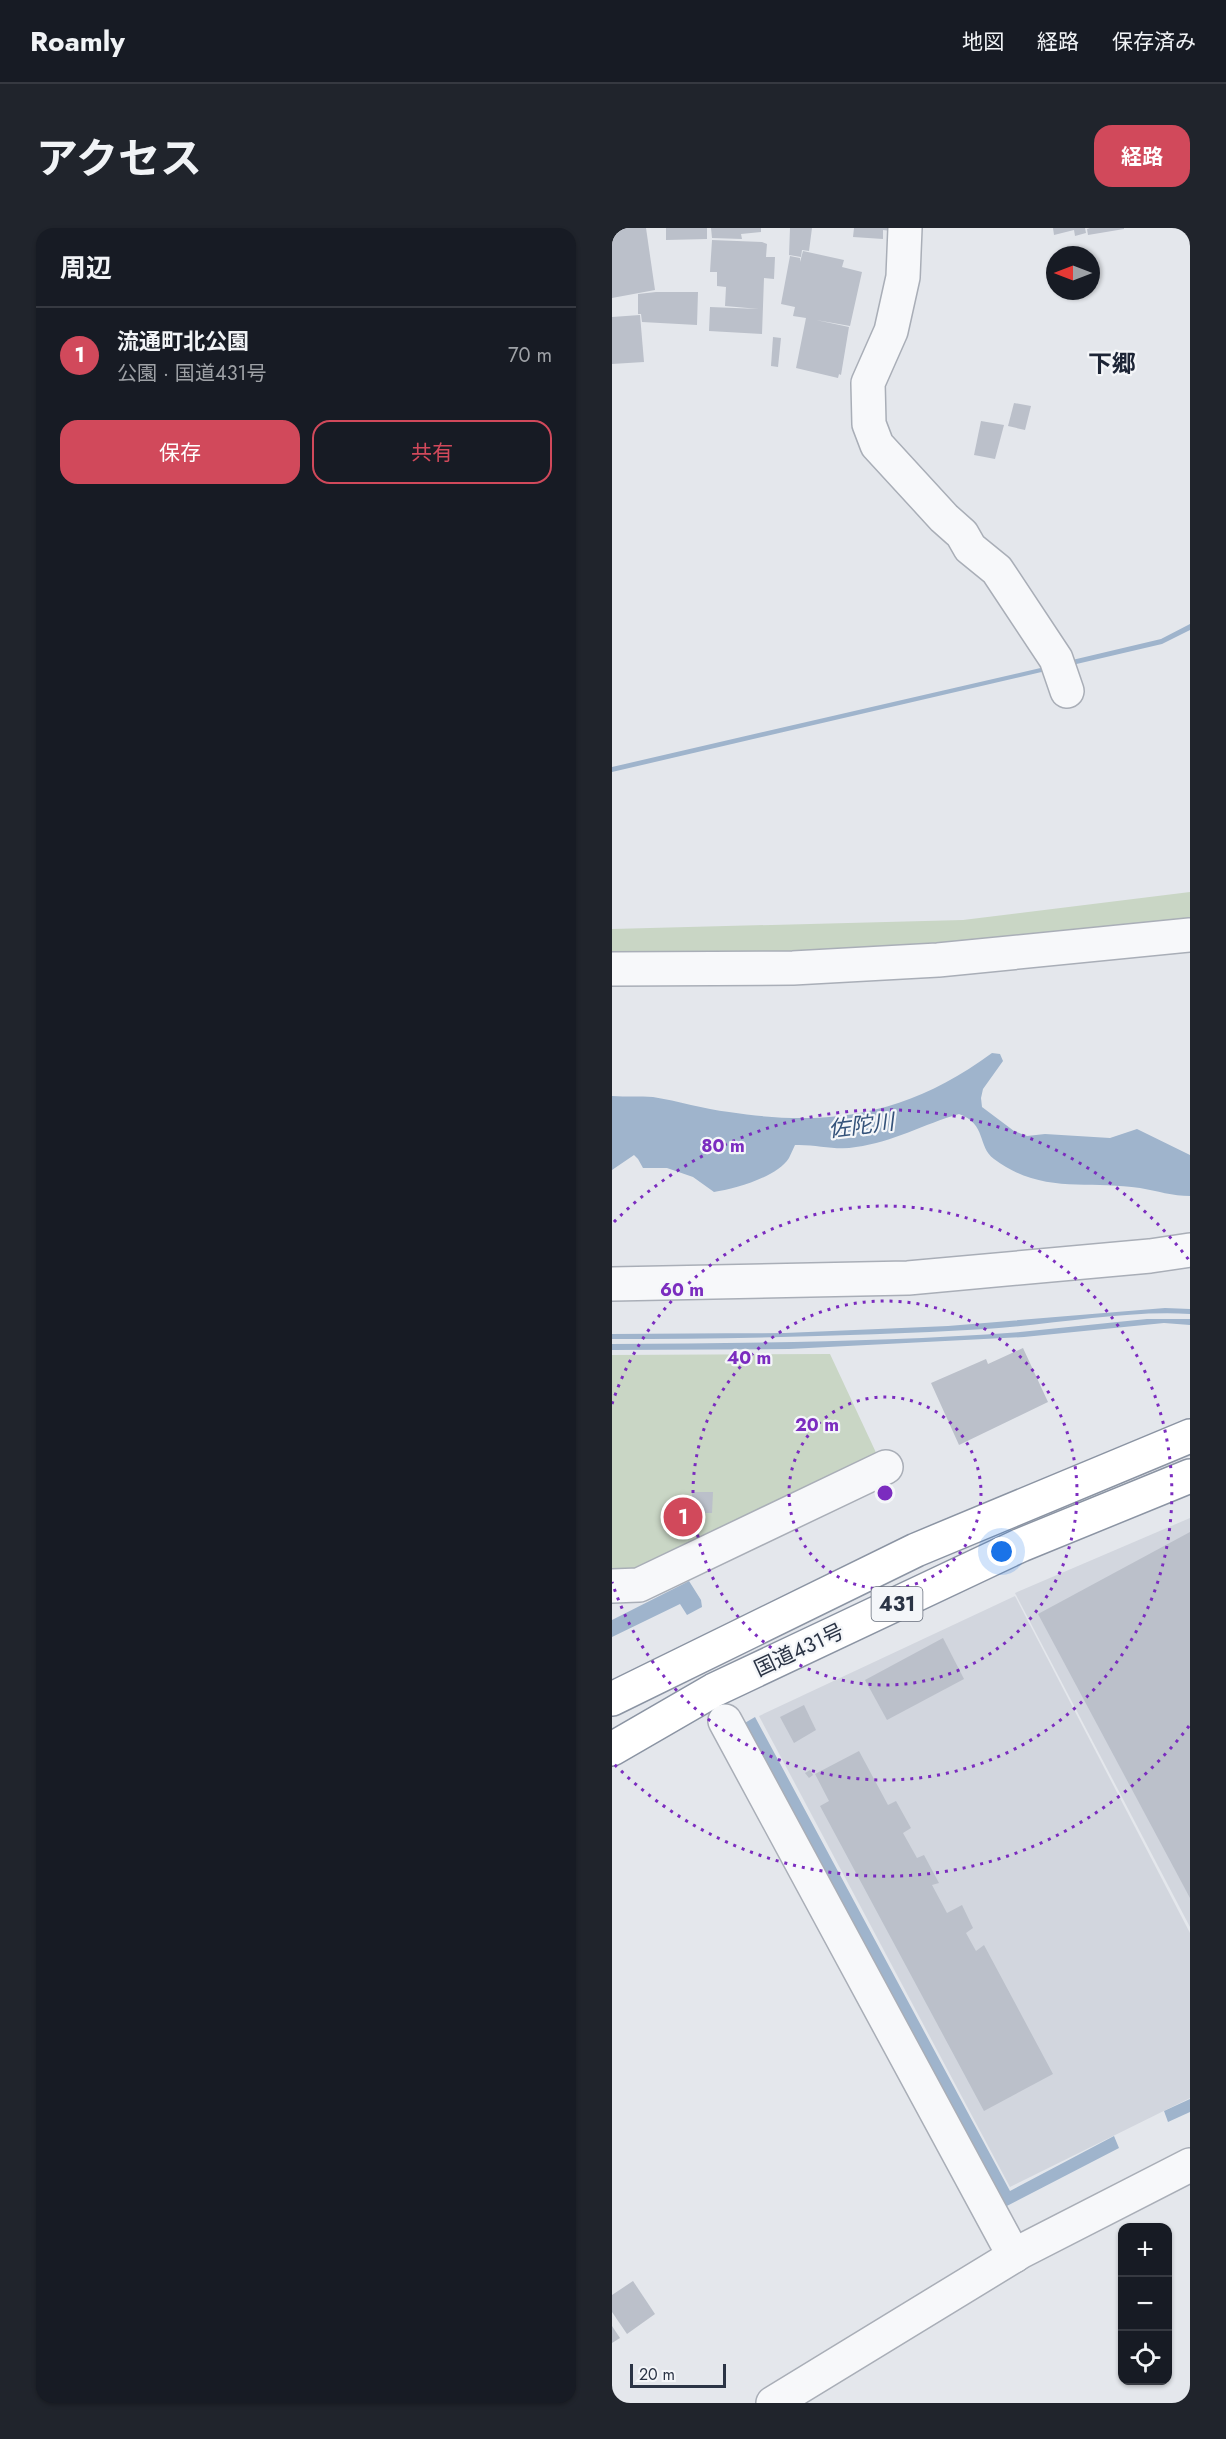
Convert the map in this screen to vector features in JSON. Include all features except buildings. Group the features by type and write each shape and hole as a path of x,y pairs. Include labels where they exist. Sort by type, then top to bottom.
{"highway":[{"name":"国道431号","path":"612,1698 916,1550 1190,1436"},
{"name":"国道431号","path":"612,1749 714,1690 989,1560 1190,1476"}],"street":[{"path":"905,228 903,278 891,330 867,383 868,424 877,445 944,518 962,534 970,548 997,570 1056,659 1067,691"},
{"path":"612,969 793,968 938,960 1190,935"},
{"path":"612,1284 908,1278 1150,1256 1190,1250"},
{"path":"612,1586 639,1585 886,1467"},
{"path":"725,1720 1014,2256"},
{"path":"773,2403 1014,2256 1190,2165"}],"shaded area":[{"path":"1190,1518 1190,1927 1015,1593"},
{"path":"1015,1596 1190,1933 1190,2098 1010,2187 759,1716"}],"green space":[{"path":"1190,892 1190,929 612,962 612,929 963,920"},
{"path":"830,1354 879,1459 629,1574 612,1575 612,1355"}],"water":[{"path":"1190,624 1190,630 1162,644 1068,666 1068,661 1161,639"},
{"path":"1049,666 1050,670 612,772 612,767"},
{"name":"佐陀川","path":"992,1053 1000,1054 1003,1061 983,1089 982,1107 1014,1131 1027,1136 1045,1134 1110,1138 1137,1129 1190,1155 1190,1196 1140,1188 1066,1184 1030,1178 994,1159 985,1148 974,1123 959,1114 870,1145 841,1148 795,1145 789,1158 775,1171 744,1185 714,1192 693,1177 667,1168 643,1168 634,1155 612,1170 612,1096 653,1097 720,1111 766,1117 835,1116 899,1103 961,1074"},
{"path":"1165,1308 1190,1309 1190,1314 1140,1314 1011,1327 892,1334 612,1339 612,1334 785,1333 948,1326"},
{"path":"1147,1319 1190,1319 1190,1325 1164,1323 1024,1337 789,1349 612,1350 612,1344 918,1338 1020,1332"},
{"path":"689,1581 701,1600 702,1607 687,1615 680,1604 612,1637 612,1620"},
{"path":"755,1717 1010,2191 1114,2136 1119,2148 1003,2208 743,1724"},
{"path":"1190,2099 1190,2112 1168,2122 1164,2111"}],"place":[{"name":"流通町北公園","path":"683,1517"}],"district":[{"name":"下郷","path":"1112,363"}]}
